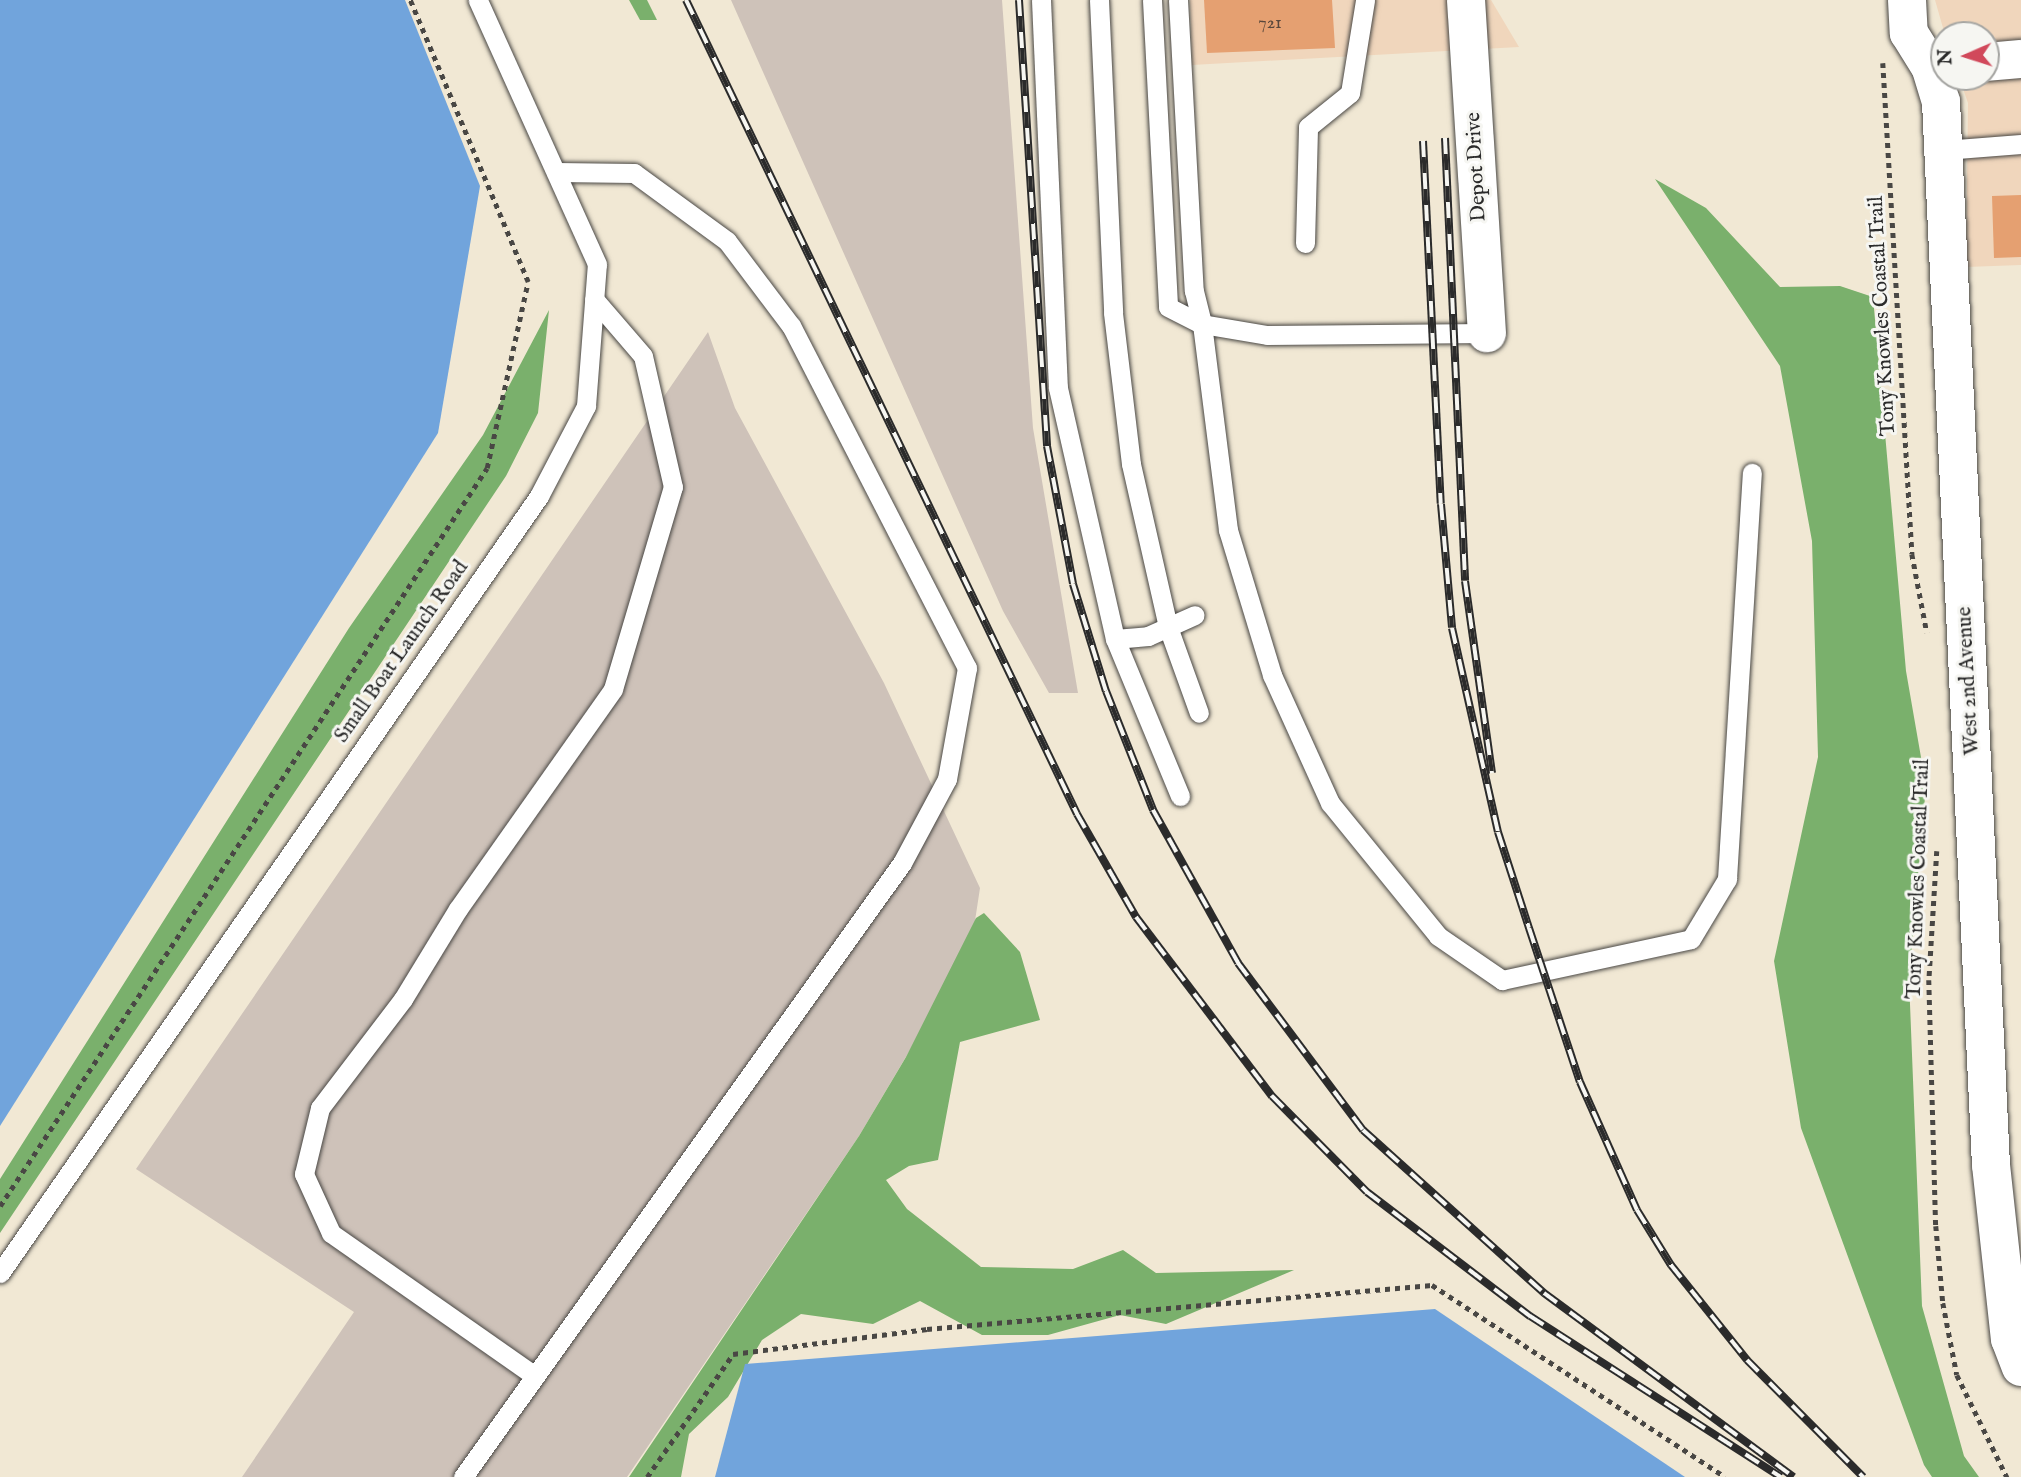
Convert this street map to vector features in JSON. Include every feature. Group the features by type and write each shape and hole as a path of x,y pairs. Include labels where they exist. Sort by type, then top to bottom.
{"street":[{"name":"Depot Drive","path":"1466,0 1487,333"},
{"name":"West 2nd Avenue","path":"1907,0 1909,33 1930,57"},
{"path":"2000,60 2021,59"},
{"name":"West 2nd Avenue","path":"1940,91 1991,1165 2010,1339 2021,1367"}],"lane":[{"name":"Small Boat Launch Road","path":"0,1273 538,496 586,406 597,264 478,0"},
{"path":"1041,0 1058,388 1115,639 1180,796"},
{"path":"1099,0 1113,313 1131,464 1168,627 1199,713"},
{"path":"1152,0 1168,307 1202,324 1267,335 1487,333"},
{"path":"1178,0 1194,291 1202,324 1228,530 1272,675 1339,813 1438,936 1502,980 1691,939 1727,879 1752,473"},
{"path":"1304,243 1308,127 1350,93 1365,0"},
{"path":"1944,150 2021,145"},
{"path":"463,1477 902,863 947,779 967,668 791,326 727,241 635,173 556,172"},
{"path":"534,1376 331,1233 304,1174 320,1108 403,999 458,909 613,689 673,487 643,356 594,299"},
{"path":"1115,639 1148,636 1195,615"}],"path":[{"path":"0,1206 488,468 528,282 410,0"},
{"name":"Tony Knowles Coastal Trail","path":"1883,61 1912,554 1929,644"},
{"name":"Tony Knowles Coastal Trail","path":"1938,841 1928,980 1936,1226 1943,1303 1957,1375 2007,1477"},
{"path":"647,1477 733,1354 927,1329 1432,1285 1725,1477"}],"shaded area":[{"path":"731,0 1002,0 1033,428 1078,693 1049,693 1003,611"},
{"path":"1190,0 1491,0 1519,47 1192,65"},
{"path":"1935,0 2021,0 2021,265 1966,267 1968,103 1964,91 2000,91 2000,21 1941,21"},
{"path":"708,332 735,408 884,683 980,888 971,947 859,1136 627,1477 242,1477 354,1312 136,1169"}],"green space":[{"path":"629,0 647,0 657,20 640,20"},
{"path":"1655,179 1706,208 1780,287 1840,286 1873,297 1906,671 1926,786 1909,979 1922,1306 1964,1456 1979,1477 1932,1477 1924,1465 1801,1128 1774,961 1818,757 1812,541 1780,366"},
{"path":"549,310 538,413 506,476 0,1233 0,1179 349,628 483,435"},
{"path":"984,913 1020,952 1040,1020 960,1042 938,1160 909,1166 886,1180 907,1209 981,1267 1073,1269 1123,1250 1156,1273 1294,1270 1166,1324 1120,1315 1048,1335 982,1335 920,1301 873,1324 801,1314 762,1340 728,1397 689,1434 681,1477 629,1477 859,1136 906,1057 976,918"}],"water":[{"path":"0,0 405,0 480,186 438,433 0,1126"},
{"path":"1435,1309 1685,1477 715,1477 745,1364"}],"building":[{"path":"1204,0 1332,0 1335,48 1207,53"},
{"path":"2021,195 2021,257 1994,258 1992,196"}],"railway":[{"path":"686,0 1077,814 1136,917 1272,1096 1367,1192 1530,1316 1781,1477"},
{"path":"1019,0 1047,446 1073,584 1106,691 1153,810 1238,963 1363,1130 1544,1293 1794,1477"},
{"path":"1445,138 1465,581 1492,773"},
{"path":"1423,141 1441,504 1452,628 1498,832 1529,928 1580,1082 1637,1210 1671,1265 1747,1360 1863,1477"}]}
